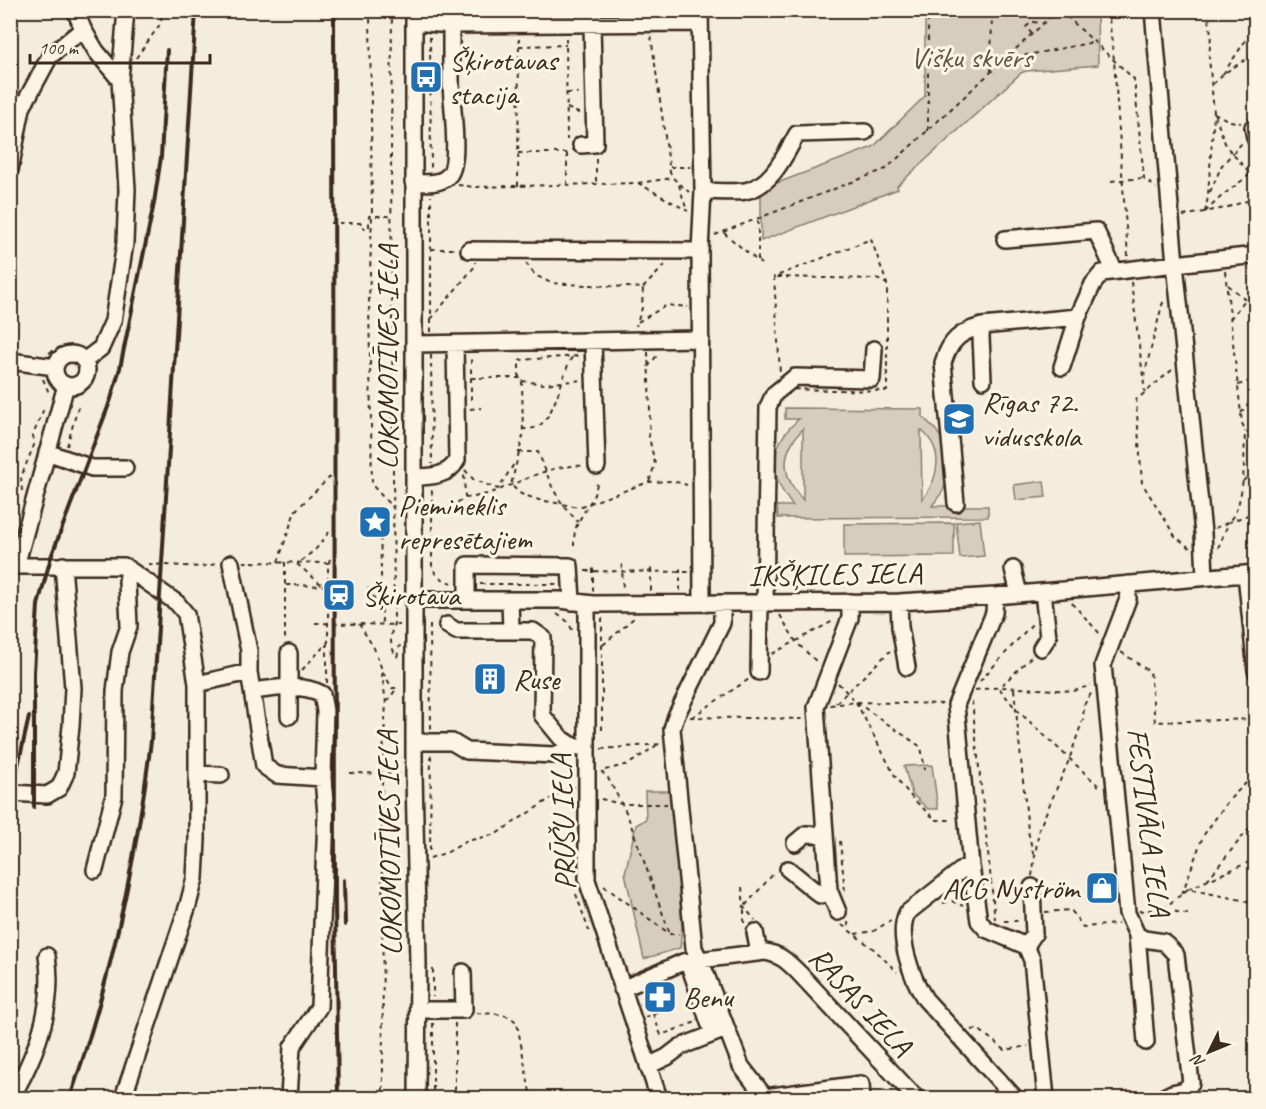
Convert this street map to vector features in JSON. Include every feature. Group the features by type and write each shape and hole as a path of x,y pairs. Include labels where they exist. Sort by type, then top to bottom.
{"street":[{"path":"75,10 96,51 120,80"},
{"path":"84,362 101,348 113,321 125,243 127,189 120,80 126,10"},
{"path":"1153,10 1184,359 1203,533 1209,556 1205,577"},
{"path":"414,16 430,22 452,25 649,24 700,17 701,168 698,205 701,243 702,603"},
{"name":"LOKOMOTĪVES IELA","path":"414,16 414,774 425,1010 417,1098"},
{"path":"413,183 431,183 449,175 453,164 452,25"},
{"path":"588,144 592,25"},
{"path":"10,170 22,108 50,56 83,29"},
{"path":"698,205 760,185 780,166 796,134 866,132"},
{"path":"1005,239 1096,231 1122,270"},
{"path":"473,254 523,251 676,251 701,243"},
{"path":"1062,367 1077,317 1093,284 1102,273 1122,270 1176,270 1224,259 1256,255"},
{"path":"956,503 943,363 947,349 966,331 982,326 1077,317"},
{"path":"982,326 983,380"},
{"path":"414,345 701,339"},
{"path":"593,341 597,466"},
{"path":"414,477 432,477 445,472 454,467 457,460 454,344"},
{"path":"759,667 768,407 774,394 795,377 872,379 874,350"},
{"path":"10,361 48,366 67,354 78,356 86,367 85,378 77,385 66,385 48,366"},
{"path":"66,385 14,566 114,564 129,568 177,603 186,614 197,684 195,878 123,1098"},
{"path":"47,452 92,468 125,468"},
{"path":"231,563 249,651 249,672 264,766 278,775 323,778"},
{"path":"10,793 47,795 59,788 66,773 73,688 63,565"},
{"path":"467,600 467,565 570,566 571,571"},
{"path":"95,870 114,795 115,692 120,652 129,626 127,582 129,568"},
{"path":"1013,568 1018,594"},
{"name":"PRŪŠU IELA","path":"571,571 581,597 581,747 587,880 659,1098"},
{"path":"1251,574 1256,671"},
{"name":"IKŠĶILES IELA","path":"414,600 560,600 581,597 702,603 899,602 1251,574"},
{"name":"FESTIVĀLA IELA","path":"1128,584 1128,599 1103,664 1127,913 1143,939 1164,942 1176,955 1191,1083 1185,1090 1162,1098"},
{"path":"1041,648 1048,637 1043,592"},
{"path":"995,596 994,613 956,705 971,866 979,921 986,929 1026,946 1032,960 1046,1098"},
{"path":"510,600 511,631"},
{"path":"838,912 829,890 816,713 828,672 850,618 850,602"},
{"path":"899,602 907,667"},
{"path":"722,603 723,618 719,632 676,716 672,729 694,961 708,1018 732,1046 741,1066 765,1098 861,1084 862,1098"},
{"path":"447,625 456,631 533,631 543,638 542,715 561,738 581,747"},
{"path":"289,653 289,716"},
{"path":"197,684 249,672"},
{"path":"253,691 290,685 313,689 322,694 325,700 323,778 326,815 319,1007 292,1047 289,1098"},
{"path":"414,742 452,742 467,751 554,755 581,747"},
{"path":"197,774 221,775"},
{"path":"795,843 806,834 825,835"},
{"path":"971,866 964,868 907,913 903,921 903,931 909,967 925,999 1015,1098"},
{"path":"783,868 820,896 829,890"},
{"path":"1026,946 1034,934 1032,887"},
{"path":"1134,923 1146,1042"},
{"path":"750,930 759,953"},
{"name":"RASAS IELA","path":"622,989 682,962 774,953 785,960 916,1098"},
{"path":"11,1098 33,1056 46,1012 50,976 47,956"},
{"path":"694,961 719,1031"},
{"path":"425,1010 455,1012 464,1010 463,972"},
{"path":"648,1066 667,1057 680,1047 719,1031"}],"path":[{"path":"134,61 161,22 162,10"},
{"path":"370,10 372,215 369,301 372,484 393,508"},
{"path":"392,10 394,624 391,632 392,649 397,657"},
{"path":"927,131 928,10"},
{"path":"991,73 992,10"},
{"path":"701,243 715,235 886,169 1059,10 1134,79 1144,178 1170,201"},
{"path":"1108,10 1114,60 1122,179 1122,270 1145,392"},
{"path":"1205,212 1214,113 1208,10"},
{"path":"1223,74 1256,23 1239,10"},
{"path":"430,22 432,567 434,573 448,582 562,584 581,597 593,571 593,564"},
{"path":"1032,34 1026,27 1032,22 1044,23"},
{"path":"649,24 670,167 673,178 698,205"},
{"path":"518,186 519,25"},
{"path":"566,25 567,185"},
{"path":"1004,60 1089,43 1092,40"},
{"path":"519,46 566,45"},
{"path":"1055,45 1056,49"},
{"path":"1080,45 1080,51"},
{"path":"1212,84 1223,74 1256,53"},
{"path":"1031,54 1032,61"},
{"path":"467,62 519,62"},
{"path":"466,93 480,93"},
{"path":"1208,195 1222,165 1254,131 1214,113"},
{"path":"1214,113 1226,146 1256,181"},
{"path":"944,116 948,121"},
{"path":"518,153 576,153 588,144 597,184"},
{"path":"670,167 701,168"},
{"path":"1205,212 1256,170"},
{"path":"869,176 871,181"},
{"path":"454,186 638,183 673,178"},
{"path":"1111,181 1144,178"},
{"path":"638,183 698,205"},
{"path":"679,185 698,205"},
{"path":"1171,219 1225,208 1256,198"},
{"path":"797,204 798,209"},
{"path":"372,215 392,216"},
{"path":"330,224 363,223 363,228 369,228 369,216 372,215"},
{"path":"723,232 759,262 758,219"},
{"path":"871,239 887,284 887,391 781,389 774,277 871,239"},
{"path":"414,250 431,249 473,254 475,266 431,319"},
{"path":"523,251 523,256 530,269 542,280 551,283 643,288"},
{"path":"634,330 642,308 643,288 676,251"},
{"path":"1184,359 1136,400 1142,483 1175,536 1209,556 1240,501 1243,481 1245,431 1224,259"},
{"path":"1143,379 1161,305 1176,270"},
{"path":"774,277 876,279 887,284"},
{"path":"1227,284 1256,308"},
{"path":"1230,319 1245,300"},
{"path":"638,322 668,305 701,308"},
{"path":"647,340 649,437 655,465 649,482"},
{"path":"50,396 42,376 48,366 43,357 62,346"},
{"path":"522,429 537,427 548,415 562,381 564,371 573,357 519,360 519,378 522,378 522,381 544,384 562,381 574,381"},
{"path":"471,378 519,378"},
{"path":"1238,385 1256,379"},
{"path":"511,485 523,436 522,381"},
{"path":"1241,413 1256,395"},
{"path":"23,501 21,477 34,445 33,435 45,406"},
{"path":"470,409 481,408"},
{"path":"1245,431 1256,436"},
{"path":"518,452 538,452 553,489 578,522"},
{"path":"498,489 515,462"},
{"path":"465,498 511,485 545,470 576,465 597,466 597,489 578,522 574,546"},
{"path":"464,470 474,480 498,489"},
{"path":"1243,481 1256,470"},
{"path":"278,562 295,511 330,477"},
{"path":"511,485 521,494 579,507 649,482 673,481 701,488"},
{"path":"1203,533 1256,512"},
{"path":"380,519 382,625"},
{"path":"300,562 316,549 330,531"},
{"path":"325,700 330,558"},
{"path":"285,562 285,647 289,653"},
{"path":"295,563 322,585"},
{"path":"315,563 329,563"},
{"path":"622,564 623,593"},
{"path":"651,564 651,592"},
{"path":"680,564 680,592"},
{"path":"571,571 702,572"},
{"path":"285,585 328,586"},
{"path":"368,588 382,610"},
{"path":"1068,599 1110,644 1150,672 1155,722 1254,719"},
{"path":"1045,610 972,690 996,922 1071,910 1083,927 1134,923 1163,909 1188,889 1256,859"},
{"path":"603,645 640,612"},
{"path":"778,613 796,642 856,702 921,747 925,770"},
{"path":"602,614 602,731"},
{"path":"692,717 759,667 781,647 796,642 842,616"},
{"path":"315,623 414,625"},
{"path":"359,624 374,648 387,682 392,688 397,688 386,703"},
{"path":"430,625 429,859 448,852 467,841 496,834 556,795 575,787"},
{"path":"836,704 902,639"},
{"path":"290,685 327,644"},
{"path":"999,688 1041,648"},
{"path":"381,667 386,703 382,773 383,1098"},
{"path":"972,690 999,688 1074,691 1098,682 1084,705 1083,719 1069,760 1039,829 1034,859 1028,831 1014,689"},
{"path":"999,688 1016,709 1069,760 1105,791 1115,793"},
{"path":"676,716 816,713 836,704 856,702 956,705"},
{"path":"856,702 895,776 913,799 936,820 967,819"},
{"path":"602,740 601,749 673,743"},
{"path":"601,771 630,764 657,745"},
{"path":"601,771 601,780"},
{"path":"601,771 608,778 627,814 670,934"},
{"path":"350,773 414,774"},
{"path":"1182,894 1203,836 1228,801 1256,773"},
{"path":"601,790 601,799 621,804 679,804"},
{"path":"1208,880 1256,820"},
{"path":"744,908 783,868"},
{"path":"603,892 601,885 670,934 691,934"},
{"path":"742,886 744,908 750,930"},
{"path":"1188,889 1256,903"},
{"path":"744,908 752,916"},
{"path":"1163,909 1191,915"},
{"path":"838,912 833,918 875,950 899,974"},
{"path":"853,934 874,931 907,913"},
{"path":"433,961 425,1010 433,1098"},
{"path":"643,1009 645,1017 660,1012"},
{"path":"455,1098 455,1012 504,1015 513,1018 520,1032 531,1098"},
{"path":"653,1014 661,1035 708,1018"},
{"path":"952,1031 978,1029 1005,1050 1039,1043"}],"green space":[{"name":"Višķu skvērs","path":"925,11 1097,11 1098,65 1021,73 897,186 898,189 761,241 761,189 873,147 925,96"},
{"path":"785,408 923,409 923,417 945,443 948,477 943,491 932,506 988,506 988,517 778,518 777,506 793,506 779,483 775,461 781,439 799,419 785,419","holes":["803,429 803,500 790,482 786,464 790,446","921,430 934,446 937,464 932,483 922,500"]},
{"path":"1044,481 1046,497 1016,500 1014,485"},
{"path":"980,520 984,556 960,558 956,522"},
{"path":"954,523 954,556 844,557 844,524"},
{"path":"932,765 938,809 928,809 912,794 904,766"},
{"path":"645,791 673,791 682,927 680,948 644,959 625,873 636,825 646,819"}],"railway":[{"path":"70,1098 97,1010 120,922 138,832 151,741 196,10"},
{"path":"334,10 335,904 338,1098"},
{"path":"34,807 34,672 38,605 51,557 111,399 120,368 154,203 161,157 167,50"},
{"path":"10,785 17,770 29,717"},
{"path":"344,880 345,925"}],"place":[{"name":"Šķirotavas stacija","path":"426,77"},
{"name":"Rīgas 72. vidusskola","path":"959,419"},
{"name":"Piemineklis represētajiem","path":"375,522"},
{"name":"Šķirotava","path":"339,595"},
{"name":"Ruse","path":"490,679"},
{"name":"ACG Nyström","path":"1102,888"},
{"name":"Benu","path":"660,997"}]}
